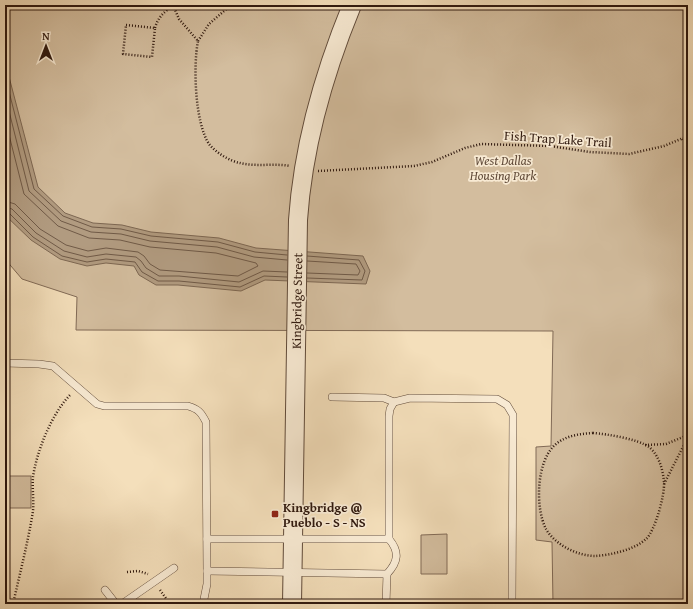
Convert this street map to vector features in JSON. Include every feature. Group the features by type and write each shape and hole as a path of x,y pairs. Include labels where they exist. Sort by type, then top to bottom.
{"street":[{"name":"Kingbridge Street","path":"292,604 298,220 303,169 328,70 352,5"}],"lane":[{"path":"5,364 39,364 53,366 97,404 104,406 188,406 196,408 202,414 206,422 207,539 207,584 203,604"},
{"path":"332,397 384,398 394,402 410,398 488,398 497,399 507,405 513,415 512,604"},
{"path":"386,604 387,574 395,565 397,556 395,546 389,539 389,416 390,409 394,402"},
{"path":"207,539 389,539"},
{"path":"122,604 174,568"},
{"path":"207,571 387,574"},
{"path":"105,590 116,604"}],"path":[{"path":"155,28 126,25 123,54 152,57 157,21 161,15 174,5 179,19 198,42"},
{"name":"Fish Trap Lake Trail","path":"231,5 209,24 198,42 195,54 195,86 200,116 209,144 224,156 241,164 278,164 321,172 414,166 432,162 465,148 481,144 550,146 590,152 629,154 649,150 688,136"},
{"path":"682,138 688,146"},
{"path":"13,604 33,510 33,477 44,441 58,409 78,388"},
{"path":"664,484 660,463 649,448 644,445 612,435 593,433 573,435 556,444 547,455 539,483 541,508 546,529 555,539 578,554 597,556 623,550 639,544 647,538 656,522 664,484 688,436"},
{"path":"644,445 666,444 688,436"}],"green space":[{"name":"West Dallas Housing Park","path":"5,5 688,5 688,604 553,604 552,542 536,540 536,447 551,446 553,331 76,330 77,297 22,279 5,259"},
{"path":"5,476 31,476 31,508 5,508"},
{"path":"447,534 447,574 421,574 421,535"}],"water":[{"path":"5,52 8,73 38,187 65,213 93,223 122,225 151,232 219,238 256,248 363,256 370,271 366,284 265,280 241,291 178,285 156,285 139,275 134,266 106,263 87,266 60,259 31,240 5,215"}],"place":[{"name":"Kingbridge @ Pueblo - S - NS","path":"275,514"}]}
